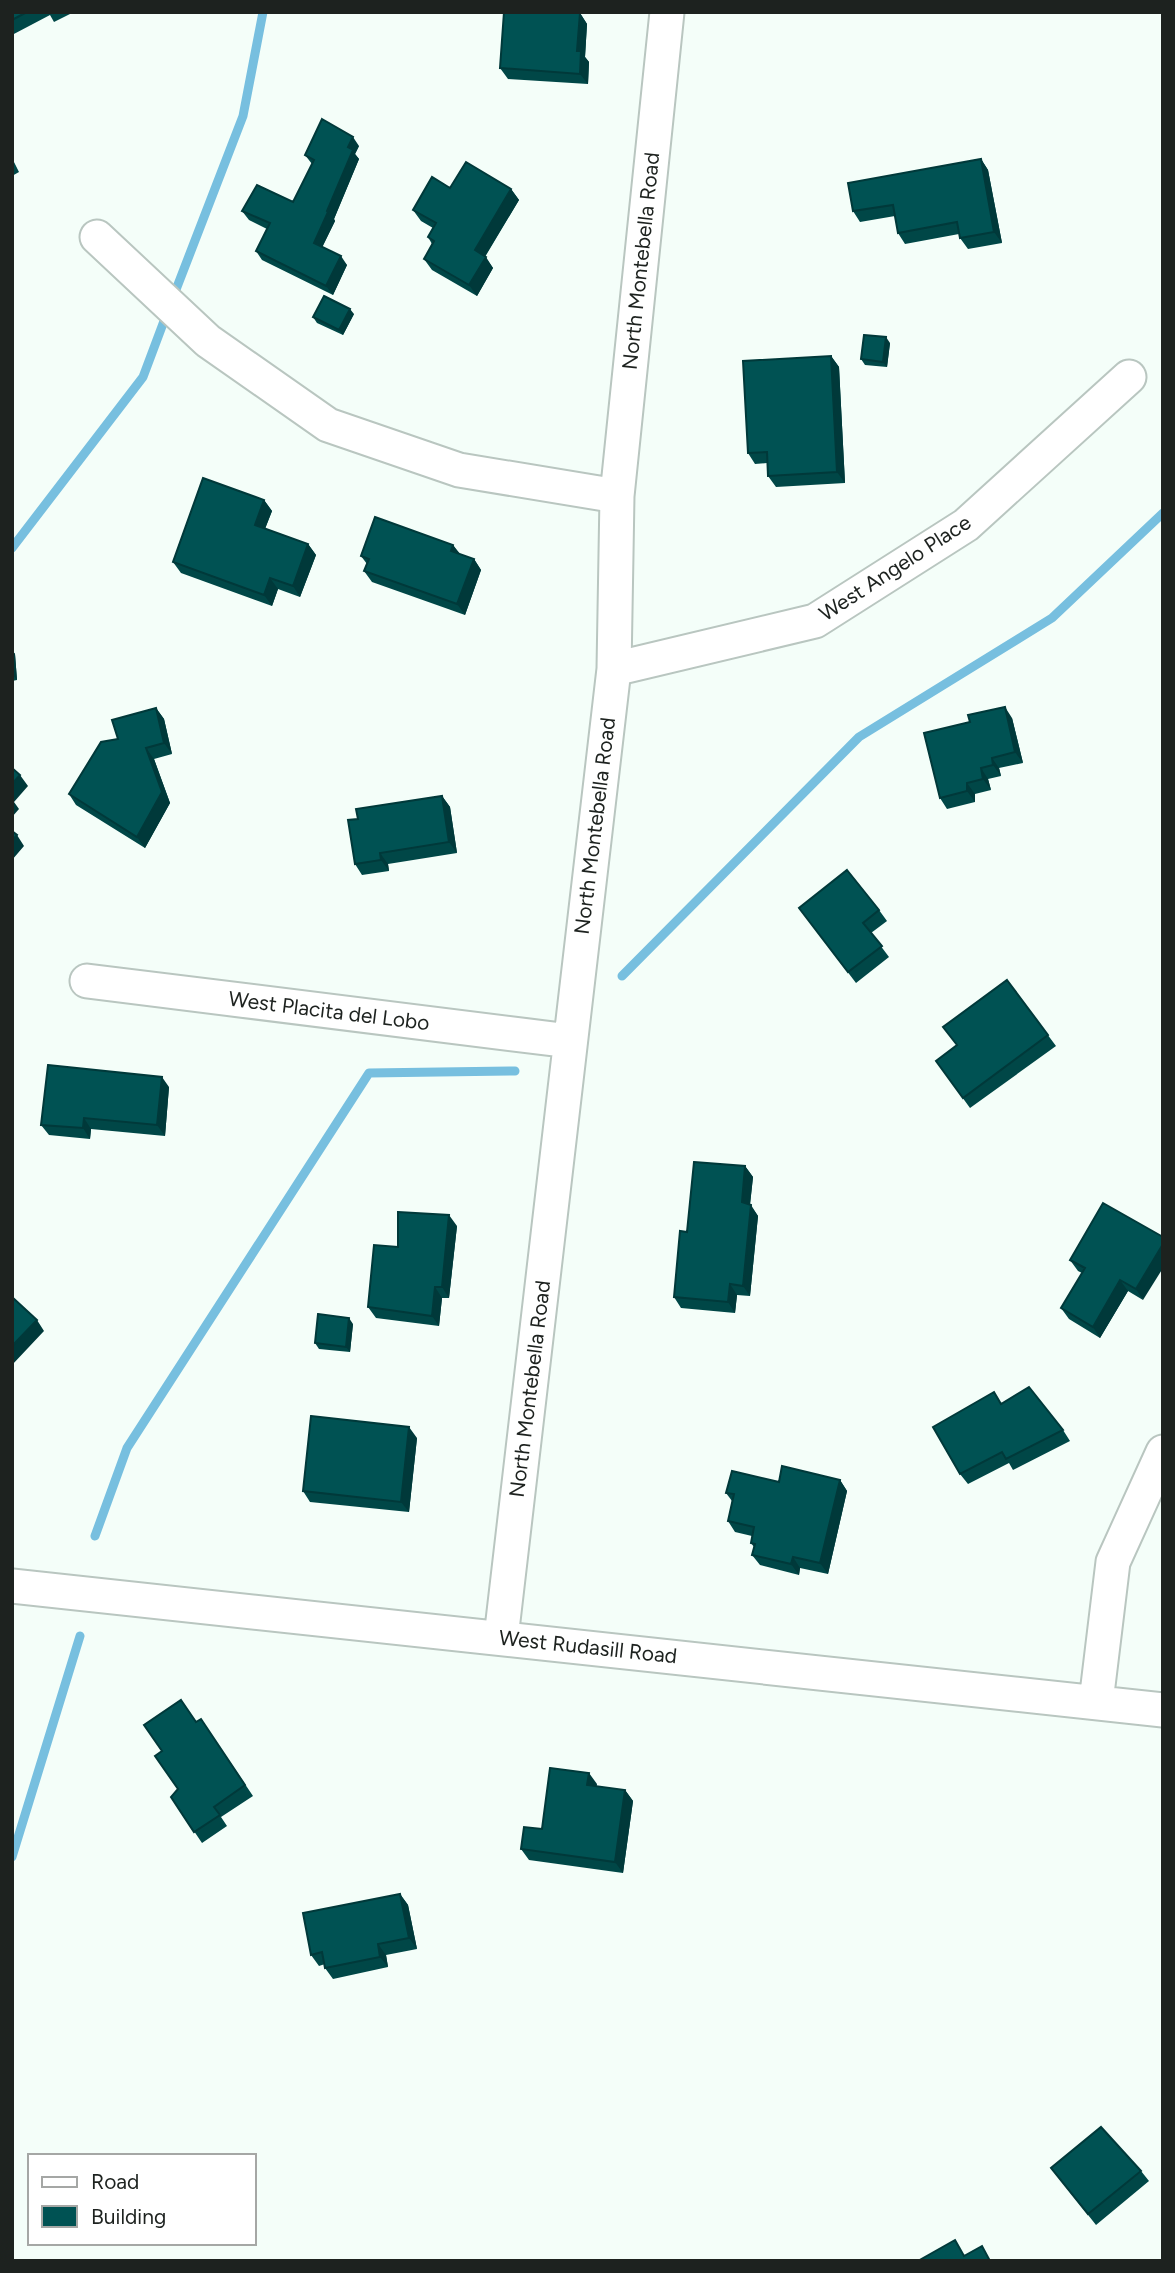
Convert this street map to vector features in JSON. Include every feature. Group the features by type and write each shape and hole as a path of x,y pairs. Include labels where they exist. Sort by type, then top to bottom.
{"street":[{"name":"North Montebella Road","path":"501,1638 614,669 617,496 667,12"},
{"path":"97,237 208,341 328,425 459,470 617,496"},
{"name":"West Angelo Place","path":"614,669 815,621 966,525 1129,377"},
{"name":"West Placita del Lobo","path":"87,981 570,1041"},
{"path":"1096,1702 1113,1562 1163,1452"},
{"name":"West Rudasill Road","path":"12,1586 1163,1710"}],"building":[{"path":"12,12 27,12 12,20"},
{"path":"504,12 580,13 577,51 581,51 580,74 500,68"},
{"path":"322,119 353,137 348,147 353,150 314,243 341,256 326,286 256,251 270,223 242,211 257,185 293,202 314,160 305,155"},
{"path":"981,159 994,232 960,238 957,222 898,233 893,205 853,211 848,183"},
{"path":"466,162 511,189 475,250 486,257 469,285 424,259 434,241 428,237 436,223 413,210 432,177 450,188"},
{"path":"324,296 350,309 339,330 313,317"},
{"path":"864,335 886,337 883,362 861,359"},
{"path":"831,356 837,472 768,476 767,452 748,453 743,361"},
{"path":"203,478 264,500 255,525 308,544 293,586 270,578 264,595 173,562"},
{"path":"375,517 453,545 451,551 474,559 457,604 364,571 369,559 361,556"},
{"path":"1005,707 1015,752 992,758 993,765 981,768 983,779 967,783 967,791 940,798 924,733 970,722 968,715"},
{"path":"156,708 164,743 146,748 162,792 137,837 69,794 101,742 118,739 112,720"},
{"path":"12,768 20,775 12,784"},
{"path":"442,796 449,842 380,853 381,860 355,864 348,820 358,819 356,809"},
{"path":"847,870 879,910 863,923 882,946 848,972 799,908"},
{"path":"1007,980 1048,1035 963,1098 936,1061 957,1045 943,1027"},
{"path":"48,1065 162,1077 157,1125 84,1118 83,1128 41,1125"},
{"path":"694,1162 745,1166 742,1202 751,1205 743,1286 730,1284 728,1302 674,1297 680,1231 687,1232"},
{"path":"1103,1203 1163,1237 1163,1244 1136,1289 1120,1280 1093,1327 1061,1308 1085,1268 1070,1260"},
{"path":"398,1212 449,1215 442,1287 435,1287 432,1316 368,1307 374,1245 398,1247"},
{"path":"12,1297 37,1320 12,1346"},
{"path":"318,1314 349,1318 346,1347 315,1343"},
{"path":"1029,1387 1063,1430 1006,1459 1002,1452 960,1474 933,1427 994,1392 1001,1404"},
{"path":"311,1416 409,1427 401,1502 303,1491"},
{"path":"782,1466 840,1480 820,1563 793,1557 791,1564 752,1555 755,1544 751,1543 754,1527 728,1521 734,1494 726,1493 732,1471 779,1482"},
{"path":"181,1700 196,1722 201,1719 245,1785 214,1807 220,1815 194,1832 171,1797 178,1789 155,1756 162,1751 144,1725"},
{"path":"550,1768 589,1773 587,1785 625,1790 615,1862 521,1849 524,1827 542,1829"},
{"path":"400,1894 409,1938 378,1944 380,1957 325,1968 322,1952 311,1955 303,1913"},
{"path":"1101,2127 1141,2171 1088,2214 1051,2168"},
{"path":"955,2240 964,2256 982,2246 990,2261 918,2261"}],"waterway":[{"path":"172,300 243,116 263,12"},
{"path":"12,548 143,377 167,313"},
{"path":"622,976 859,737 1052,618 1163,513"},
{"path":"95,1536 127,1448 369,1073 515,1071"},
{"path":"12,1857 80,1636"}]}
